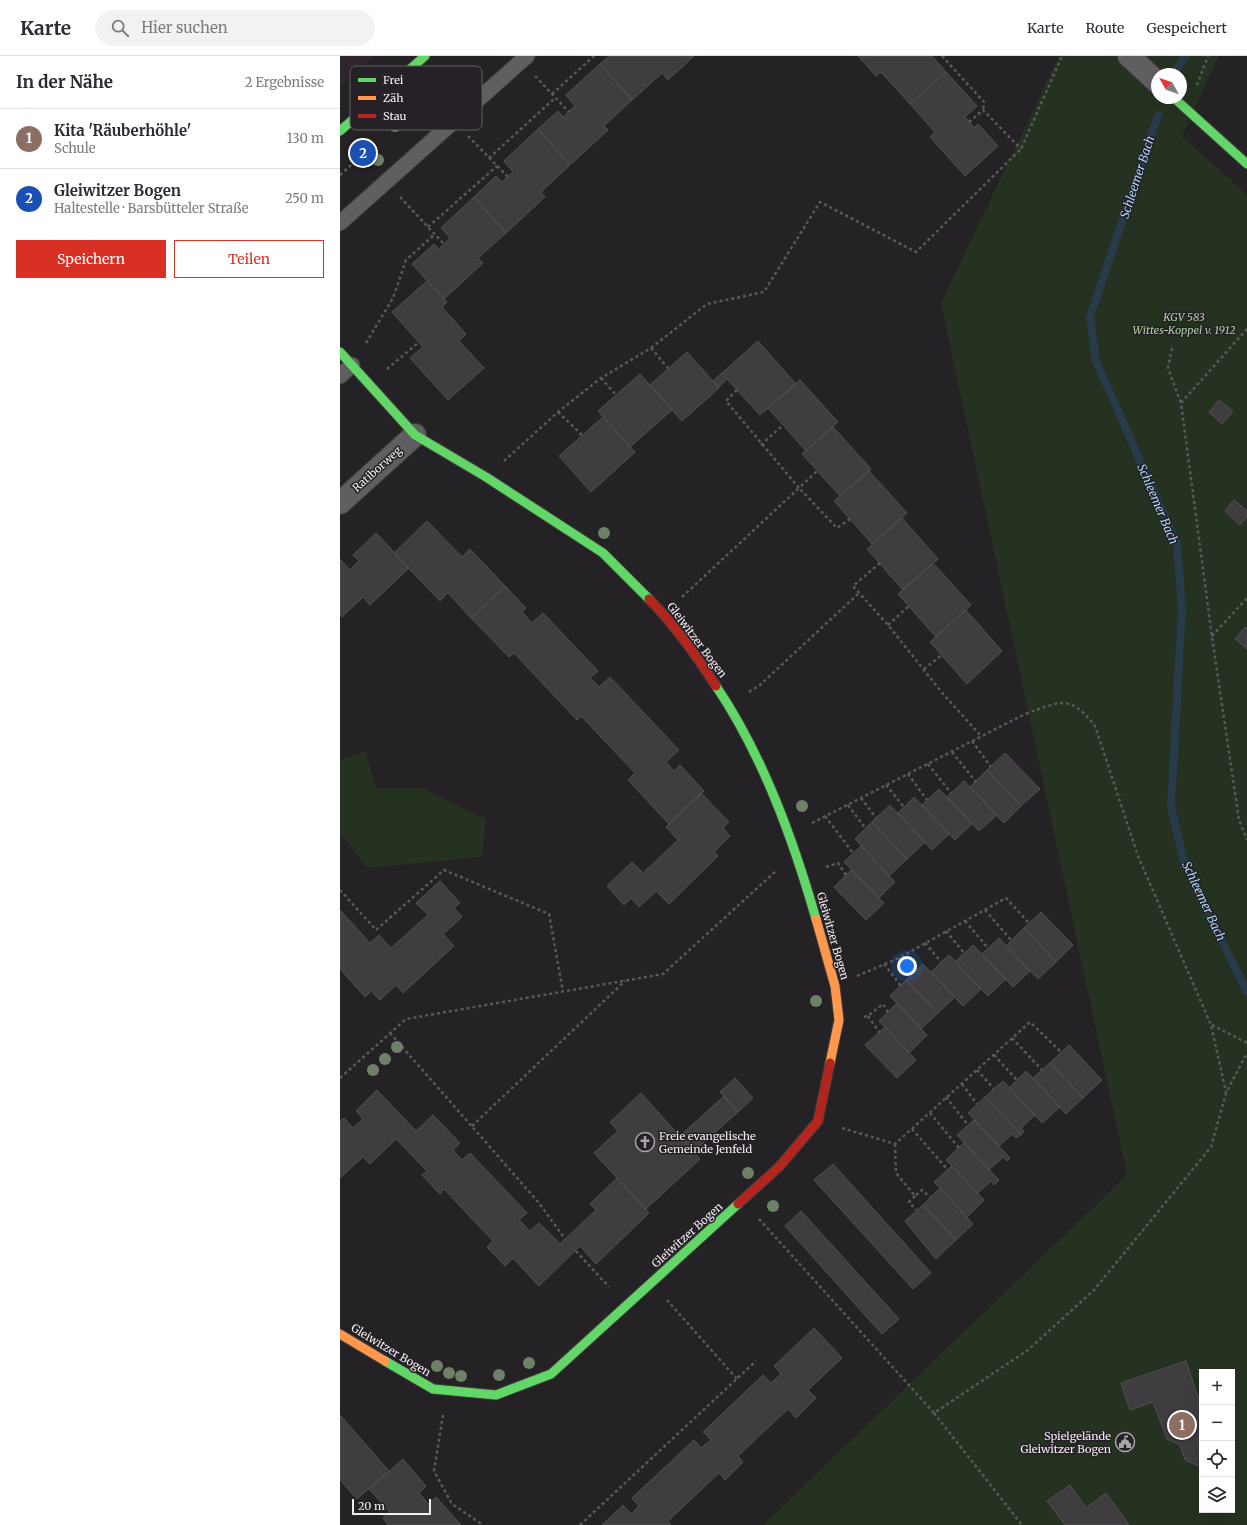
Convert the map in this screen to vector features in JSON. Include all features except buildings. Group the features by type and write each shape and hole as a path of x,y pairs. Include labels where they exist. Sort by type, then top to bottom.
{"street":[{"path":"414,66 425,56"},
{"path":"1129,56 1151,76"},
{"path":"1181,104 1247,164"},
{"path":"340,131 350,122"},
{"name":"Gleiwitzer Bogen","path":"340,352 415,435 486,478 603,553 663,613 697,657 729,705 762,768 789,834 835,986 839,1020 818,1121 779,1167 627,1307 551,1374 496,1395 433,1389 340,1334"},
{"name":"Ratiborweg","path":"340,503 415,435"}],"lane":[{"path":"482,97 524,59"},
{"path":"340,223 445,130"},
{"path":"340,376 352,365"}],"path":[{"path":"552,94 594,56"},
{"path":"942,56 984,102 983,110 969,122"},
{"path":"486,478 558,412 601,378 651,348 707,304 764,292 820,202 916,252 1021,150 1062,56"},
{"path":"524,59 552,94 569,112"},
{"path":"489,158 556,98"},
{"path":"983,110 1021,150"},
{"path":"462,130 508,177"},
{"path":"340,175 360,156"},
{"path":"428,227 496,166"},
{"path":"386,182 444,244"},
{"path":"352,365 393,298 406,260 435,234"},
{"path":"1181,403 1247,329"},
{"path":"369,385 419,342"},
{"path":"651,348 668,368"},
{"path":"1172,348 1168,368 1181,403 1212,637 1239,820 1247,840"},
{"path":"601,378 616,395"},
{"path":"737,390 726,401 799,488 837,528 850,518"},
{"path":"558,412 582,435"},
{"path":"762,445 783,425"},
{"path":"663,613 817,471"},
{"path":"880,563 853,586 888,625 944,695 982,736"},
{"path":"760,685 858,593"},
{"path":"1212,637 1247,598"},
{"path":"888,625 909,606"},
{"path":"924,669 942,656"},
{"path":"789,834 1025,714 1061,701 1081,709 1095,726 1138,856 1211,1025 1226,1093"},
{"path":"972,741 991,767"},
{"path":"952,752 976,782"},
{"path":"928,764 951,793"},
{"path":"908,774 927,800"},
{"path":"886,785 904,807"},
{"path":"861,798 876,818"},
{"path":"848,805 866,828"},
{"path":"825,816 853,853"},
{"path":"340,1078 406,1020 663,974 796,854"},
{"path":"340,890 376,930 444,870 549,914 563,992"},
{"path":"835,986 899,958 1006,898 1029,923"},
{"path":"985,910 1011,940"},
{"path":"965,921 988,948"},
{"path":"946,931 964,953"},
{"path":"925,943 941,962"},
{"path":"899,958 913,974"},
{"path":"884,964 901,986"},
{"path":"472,1126 625,981"},
{"path":"839,1020 868,1016 883,1004 888,1012"},
{"path":"868,1016 879,1032"},
{"path":"895,1144 1030,1022 1061,1052"},
{"path":"1211,1025 1247,1043"},
{"path":"390,1033 539,1202 565,1239"},
{"path":"1012,1038 1042,1070"},
{"path":"934,1413 1028,1350 1094,1290 1211,1147 1226,1093 1247,1053"},
{"path":"994,1055 1017,1080"},
{"path":"977,1070 994,1089"},
{"path":"962,1084 977,1104"},
{"path":"946,1097 968,1125"},
{"path":"930,1113 959,1148"},
{"path":"818,1121 895,1144"},
{"path":"912,1129 948,1170"},
{"path":"895,1144 896,1173 915,1196"},
{"path":"916,1210 909,1202 915,1196 922,1190 930,1197"},
{"path":"743,1200 934,1413 1022,1525"},
{"path":"576,1251 627,1307"},
{"path":"652,1283 737,1379"},
{"path":"580,1525 756,1361"},
{"path":"447,1390 434,1471 452,1504 483,1525"}],"shaded area":[{"path":"340,56 374,56 363,66 350,66 350,77 340,86"}],"green space":[{"name":"KGV 583 Wittes-Koppel v. 1912","path":"1059,56 1219,56 1182,136 1247,195 1247,1525 763,1525 1127,1175 941,303"},
{"path":"365,751 376,788 422,788 486,819 482,857 368,868 340,833 340,760"}],"waterway":[{"name":"Schleemer Bach","path":"1178,68 1185,56"},
{"name":"Schleemer Bach","path":"1158,115 1090,317 1096,361 1177,544 1182,609 1171,806 1184,863 1247,992"}],"traffic: fast":[{"path":"414,66 425,56"},
{"path":"1181,104 1247,164"},
{"path":"340,131 350,122"},
{"path":"340,352 415,435 486,477 603,553 649,599"},
{"path":"716,686 748,741 775,799 787,829 816,919"},
{"path":"385,1361 433,1389 496,1395 551,1374 738,1204"}],"traffic: slow":[{"path":"816,919 835,986 839,1020 830,1063"},
{"path":"340,1334 385,1361"}],"traffic: jam":[{"path":"649,599 668,619 685,641 716,686"},
{"path":"738,1204 779,1167 818,1121 830,1063"}],"place":[{"name":"Gleiwitzer Bogen","path":"363,153"},
{"name":"Freie evangelische Gemeinde Jenfeld","path":"645,1142"},
{"name":"Kita 'Räuberhöhle'","path":"1182,1425"},
{"name":"Spielgelände Gleiwitzer Bogen","path":"1125,1442"}]}
